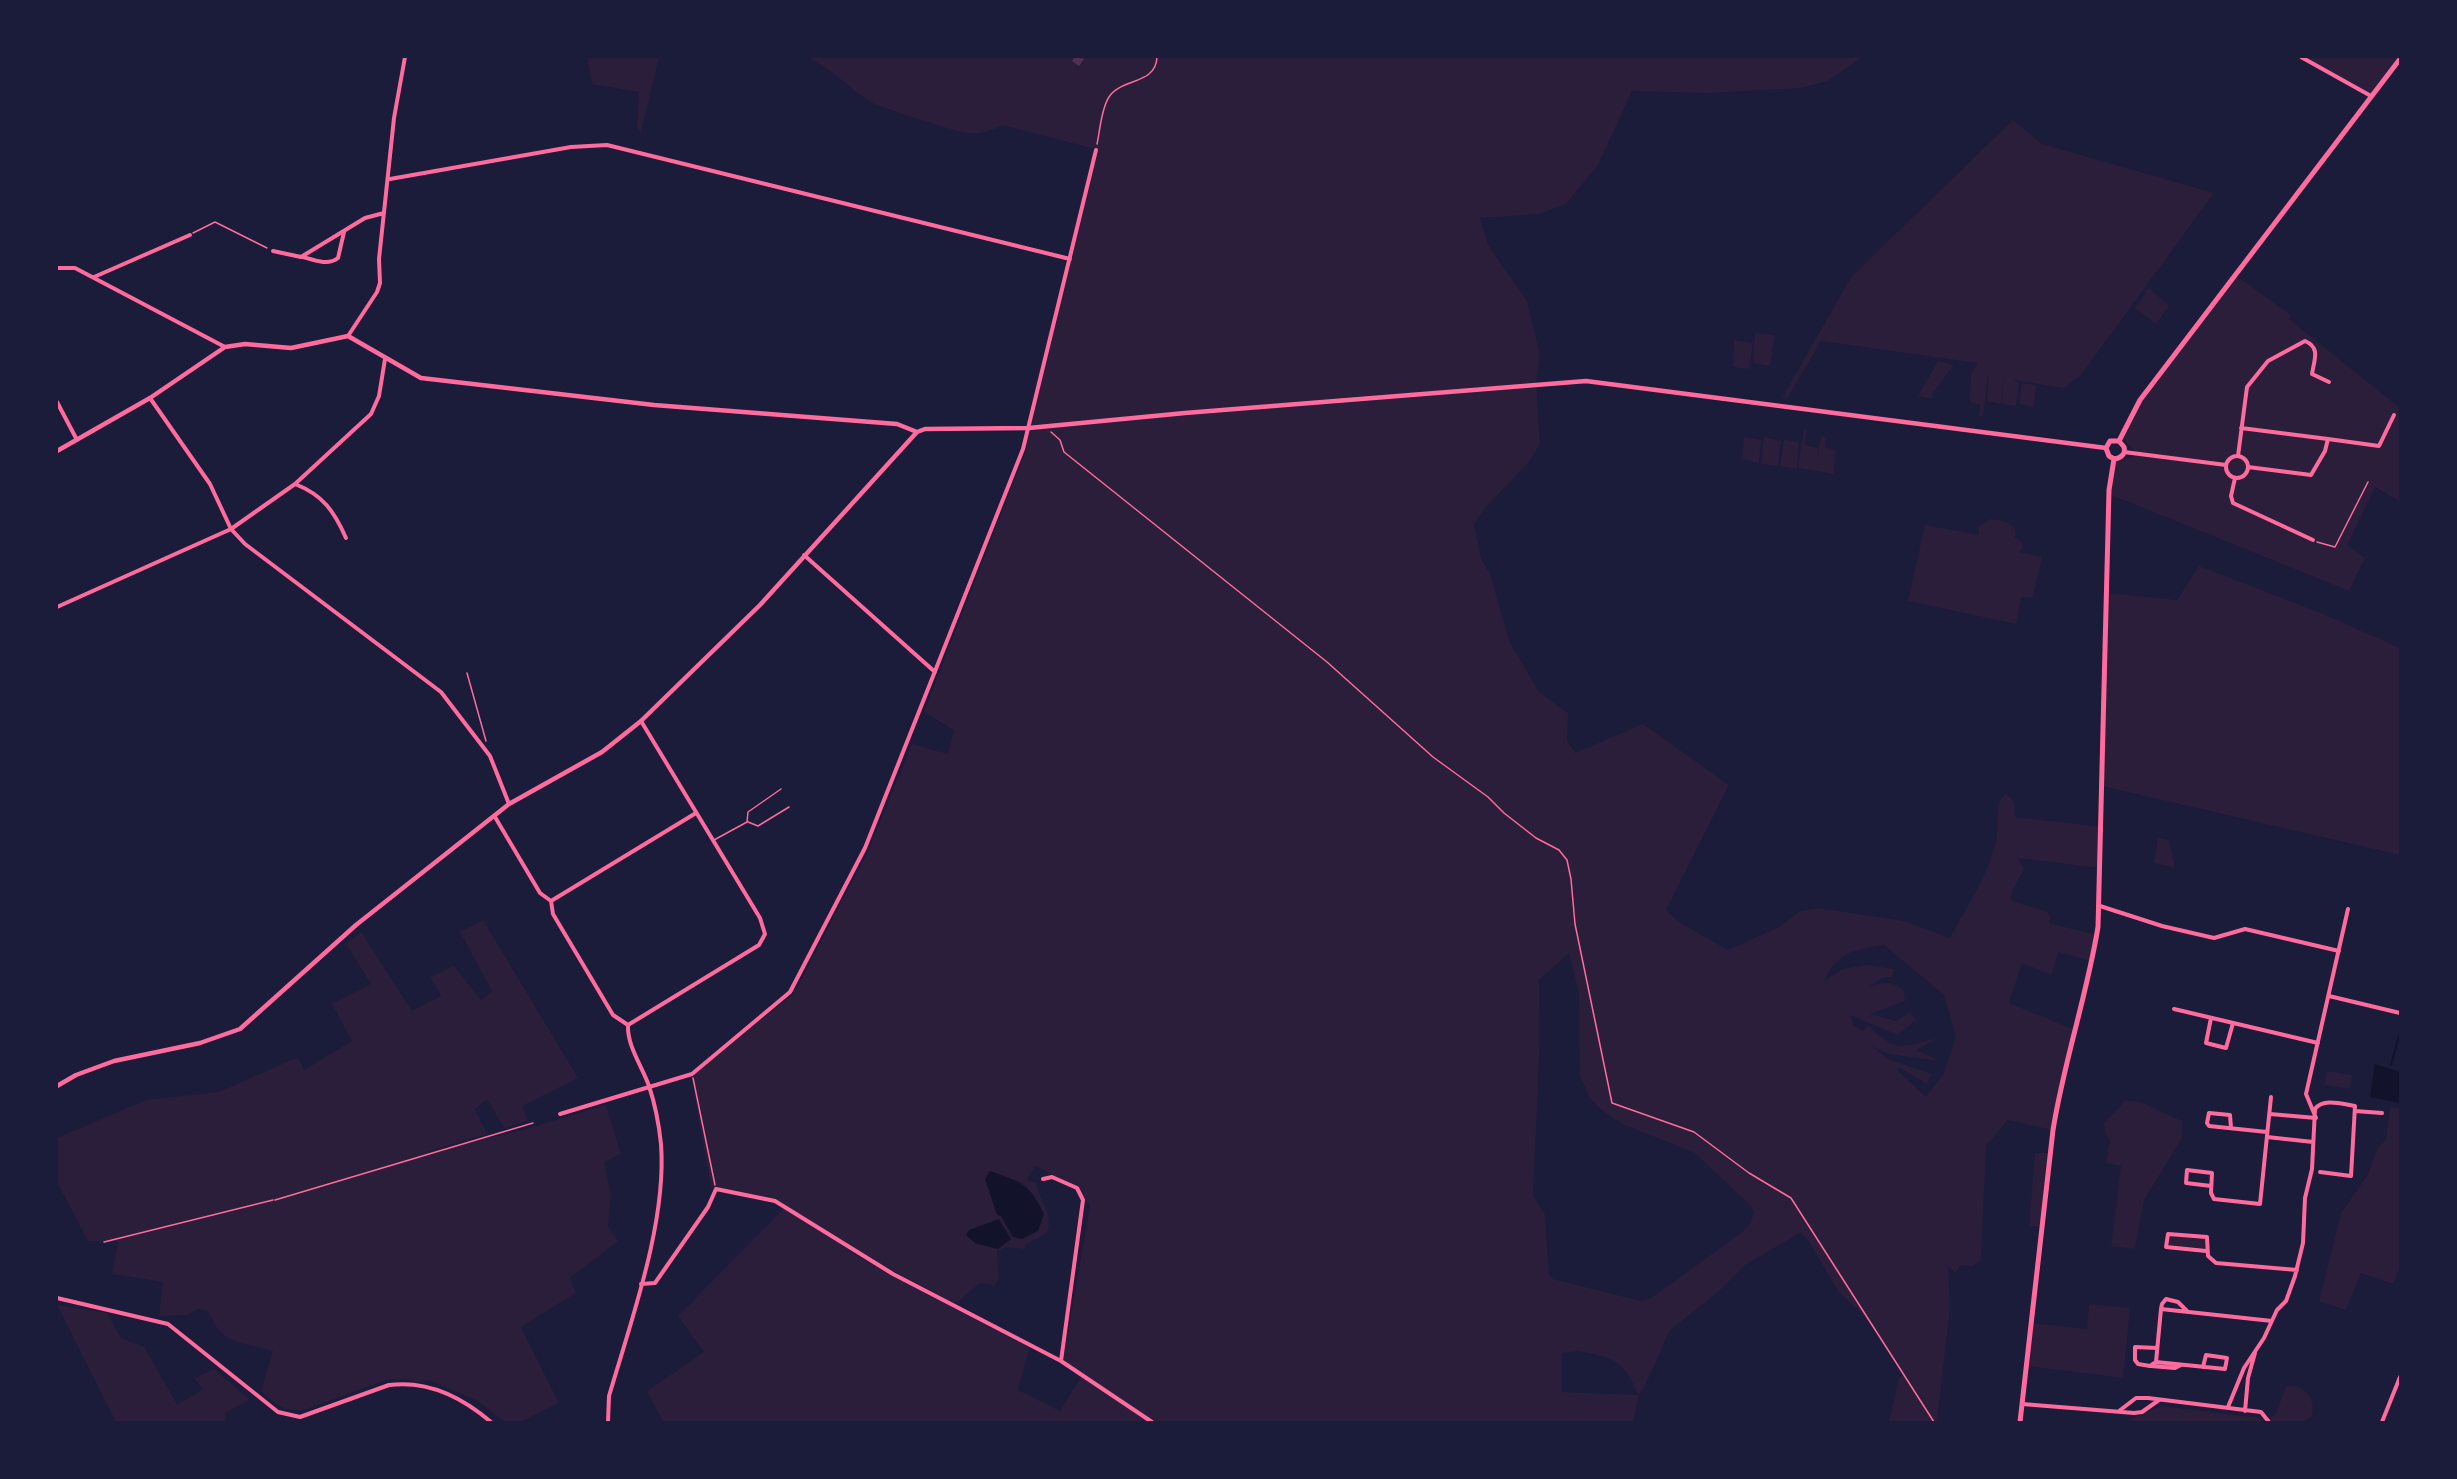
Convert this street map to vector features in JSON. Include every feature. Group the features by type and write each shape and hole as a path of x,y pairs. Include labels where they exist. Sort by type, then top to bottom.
{"main road":[{"path":"2119,441 2140,400 2400,59"},
{"path":"2110,441 2119,441 2124,447 2124,452 2121,457 2114,459 2109,456 2106,448 2110,441"},
{"path":"2020,1422 2054,1119 2060,1087 2093,961 2100,906 2109,494 2114,459"}],"street":[{"path":"348,336 380,282 384,213 390,179 394,118 405,57"},
{"path":"2301,57 2371,96"},
{"path":"390,179 570,147 607,145 759,180 1070,259"},
{"path":"560,1114 692,1074 790,992 865,848 1029,428 1096,150"},
{"path":"301,257 365,218 384,213"},
{"path":"273,251 335,261 338,258 344,231"},
{"path":"94,277 190,235"},
{"path":"57,268 75,268 225,347"},
{"path":"57,451 150,398 225,347 245,344 291,348 348,336 421,378 654,405 897,424 917,432"},
{"path":"2238,456 2247,387 2268,361 2305,341 2313,345 2316,352 2312,374 2329,382"},
{"path":"57,607 233,528 295,484 371,414 379,396 385,359"},
{"path":"57,1086 76,1075 114,1061 200,1043 240,1029 356,925 495,818 509,804 602,752 641,721 760,604 917,432 929,428 1029,428 1185,413 1586,381 2106,448"},
{"path":"150,398 210,484 233,528 245,544 441,692 490,756 509,804"},
{"path":"57,402 77,440"},
{"path":"2241,428 2379,446 2394,415"},
{"path":"2248,467 2311,475 2325,451 2328,439"},
{"path":"2124,452 2226,465"},
{"path":"2238,456 2246,461 2248,467 2244,475 2235,478 2229,475 2226,465 2229,460 2238,456"},
{"path":"2235,478 2231,496 2233,503 2313,540"},
{"path":"295,484 312,491 329,506 346,538"},
{"path":"804,555 935,672"},
{"path":"628,1025 764,941 764,926 760,918 641,721"},
{"path":"551,901 696,813"},
{"path":"495,818 540,893 551,901 553,914 613,1015 628,1025"},
{"path":"2100,906 2162,926 2214,938 2245,929 2339,951"},
{"path":"2316,1118 2306,1094 2348,909"},
{"path":"2329,996 2400,1012"},
{"path":"2174,1009 2318,1043"},
{"path":"2211,1018 2206,1043 2226,1048 2233,1023"},
{"path":"608,1422 609,1396 641,1284 655,1224 662,1171 658,1124 649,1087 628,1035 628,1025"},
{"path":"2211,1186 2186,1183 2187,1170 2212,1173 2211,1186 2214,1199 2260,1204 2271,1097"},
{"path":"2228,1407 2240,1376 2277,1310 2286,1301 2296,1272 2303,1243 2305,1198 2312,1169 2315,1109 2320,1104 2382,1113"},
{"path":"2320,1172 2351,1176 2355,1108"},
{"path":"2231,1128 2230,1115 2209,1113 2207,1125 2313,1142"},
{"path":"2270,1114 2316,1118"},
{"path":"1043,1179 1052,1176 1077,1188 1083,1200 1061,1361"},
{"path":"641,1284 655,1283 708,1207 716,1189 775,1201 893,1274 1061,1361 1152,1422"},
{"path":"2206,1251 2166,1247 2168,1234 2207,1237 2208,1257 2216,1263 2296,1272"},
{"path":"57,1298 168,1324 256,1396 278,1412 291,1416 300,1417 389,1385 402,1383 440,1390 470,1404 491,1422"},
{"path":"2156,1362 2162,1304 2166,1299 2178,1302 2187,1312"},
{"path":"2161,1309 2258,1319 2271,1323"},
{"path":"2157,1348 2135,1347 2136,1363 2175,1368 2182,1365"},
{"path":"2245,1411 2248,1378 2256,1350"},
{"path":"2150,1366 2156,1362 2225,1369 2228,1360 2225,1357 2206,1355 2203,1366"},
{"path":"2240,1376 2245,1375 2248,1378"},
{"path":"2382,1422 2400,1377"},
{"path":"2119,1411 2136,1398 2261,1412 2270,1422"},
{"path":"2022,1404 2142,1412 2160,1400"}],"lane":[{"path":"747,822 748,812 781,789"},
{"path":"713,841 747,822 758,826 789,807"}],"path":[{"path":"1096,150 1108,98 1123,85 1146,76 1157,65 1158,57"},
{"path":"190,235 215,222 273,251"},
{"path":"1041,430 1053,433 1060,440 1064,452 1285,627 1433,757 1488,796 1504,813 1536,838 1558,850 1567,860 1575,924 1612,1103 1694,1132 1749,1173 1791,1198 1934,1422"},
{"path":"2313,540 2334,547 2368,482"},
{"path":"467,673 490,756"},
{"path":"692,1074 716,1189"},
{"path":"104,1242 274,1200 533,1123"}],"shaded area":[{"path":"587,57 659,57 641,133 637,127 639,92 592,84"},
{"path":"807,57 1862,57 1828,81 1801,88 1708,93 1632,91 1598,165 1566,204 1539,214 1480,218 1488,245 1527,301 1540,355 1536,384 1540,444 1529,462 1484,509 1474,524 1481,558 1490,574 1510,643 1539,692 1568,713 1567,741 1575,753 1643,724 1729,785 1666,910 1679,922 1728,950 1779,927 1800,911 1818,908 1904,921 1950,938 1988,867 1996,842 1999,804 2006,794 2014,802 2015,817 2102,827 2101,868 2018,858 2024,869 2012,892 2011,901 2046,911 2051,917 2049,923 2097,935 2093,961 2058,952 2052,975 2022,963 2009,1003 2075,1030 2053,1130 2008,1120 1986,1146 1981,1260 1973,1266 1961,1265 1955,1273 1948,1266 1950,1307 1937,1422 1889,1422 1899,1378 1904,1375 1869,1321 1838,1291 1807,1238 1800,1233 1745,1265 1718,1292 1670,1330 1639,1395 1633,1422 1155,1422 1063,1360 1090,1207 1079,1188 1035,1166 1027,1180 1036,1183 1046,1208 1049,1220 1047,1233 1025,1245 1025,1249 1006,1247 997,1251 999,1278 995,1285 980,1283 955,1304 867,1257 779,1201 711,1188 691,1074 794,994 868,851 912,744 948,754 954,730 924,712 1026,450 1023,449 1095,149 1002,125 990,131 967,133 934,124 871,102 816,61","holes":["1884,945 1944,995 1956,1037 1944,1073 1926,1097 1897,1070 1900,1068 1927,1084 1932,1074 1888,1059 1872,1046 1889,1054 1940,1061 1916,1050 1939,1037 1901,1046 1886,1040 1868,1025 1863,1031 1854,1026 1850,1015 1898,1035 1916,1020 1910,1012 1896,1021 1870,1014 1905,1001 1904,991 1896,985 1882,984 1868,987 1883,978 1892,977 1894,969 1867,965 1843,969 1824,981 1829,971 1841,958 1855,951","1569,953 1579,993 1580,1077 1590,1098 1599,1108 1622,1124 1695,1153 1752,1207 1754,1213 1750,1224 1741,1233 1650,1299 1641,1301 1553,1279 1549,1274 1545,1215 1533,1195 1540,1040 1539,980","992,1172 1023,1183 1035,1197 1013,1237 1001,1216 987,1180","1578,1351 1616,1362 1628,1374 1638,1395 1562,1392 1562,1353"]},
{"path":"2301,57 2400,57 2371,96"},
{"path":"2013,120 2042,144 2214,193 2081,375 2064,388 2013,380 2019,383 2016,406 2002,404 2004,378 2001,404 1988,401 1988,376 1983,416 1979,416 1980,405 1970,402 1971,373 1978,363 1821,341 1787,399 1782,398 1851,277"},
{"path":"2235,275 2291,315 2289,319 2400,408 2400,501 2375,487 2347,545 2365,558 2349,591 2109,494 2116,461 2132,457 2134,450 2123,439 2127,420"},
{"path":"2149,288 2169,306 2156,324 2135,308"},
{"path":"1755,333 1775,335 1770,366 1753,363"},
{"path":"1734,340 1753,343 1749,369 1733,367"},
{"path":"1938,361 1954,365 1932,394 1932,399 1918,396"},
{"path":"2022,383 2036,385 2034,407 2019,404"},
{"path":"1807,429 1805,445 1818,448 1817,458 1821,436 1826,437 1825,447 1835,450 1834,474 1798,468 1804,430"},
{"path":"1744,437 1761,440 1759,463 1742,459"},
{"path":"1764,437 1781,441 1778,466 1761,464"},
{"path":"1784,439 1799,443 1797,469 1780,466"},
{"path":"1990,519 2004,521 2012,526 2016,533 2015,538 2020,540 2023,547 2019,552 2042,557 2033,597 2021,598 2016,624 1908,601 1925,525 1979,535 1978,527"},
{"path":"2199,566 2321,613 2400,648 2400,855 2102,786 2107,593 2177,600"},
{"path":"2158,837 2169,840 2175,868 2154,863"},
{"path":"483,920 578,1078 522,1106 528,1121 504,1128 487,1099 475,1109 487,1134 419,1154 519,1131 606,1105 621,1154 604,1162 611,1196 608,1226 618,1241 570,1278 576,1293 521,1327 559,1403 520,1422 505,1422 478,1401 429,1380 420,1382 400,1379 386,1380 304,1410 285,1409 275,1404 261,1391 273,1351 242,1343 226,1336 213,1322 208,1311 198,1309 187,1315 159,1316 163,1282 112,1274 118,1241 88,1241 57,1182 57,1138 146,1100 219,1092 298,1057 304,1070 352,1041 332,1004 371,984 346,944 361,932 412,1011 441,996 430,977 454,966 481,1000 492,991 460,932"},
{"path":"2375,1064 2400,1072 2400,1103 2370,1097"},
{"path":"2327,1071 2352,1075 2350,1089 2324,1085"},
{"path":"2124,1100 2141,1102 2182,1121 2182,1138 2144,1200 2135,1249 2111,1246 2121,1166 2106,1163 2110,1141 2105,1132 2104,1123"},
{"path":"2390,1107 2400,1108 2400,1267 2393,1284 2361,1273 2346,1310 2319,1301 2341,1213 2367,1176 2378,1148 2386,1140"},
{"path":"2035,1153 2050,1153 2043,1227 2029,1226"},
{"path":"990,1171 1023,1185 1034,1196 1044,1214 1038,1231 1022,1239 1013,1237 1001,1216 997,1215 985,1179"},
{"path":"785,1207 859,1257 1030,1346 1018,1390 1060,1411 1081,1377 1148,1422 663,1422 647,1391 704,1352 678,1316"},
{"path":"999,1219 1011,1239 998,1249 975,1243 966,1235 969,1230"},
{"path":"2169,1235 2206,1238 2205,1250 2168,1246"},
{"path":"2089,1304 2130,1308 2123,1378 2027,1366 2031,1323 2087,1329"},
{"path":"57,1305 107,1313 121,1338 144,1347 177,1404 203,1390 195,1378 214,1369 250,1400 225,1413 225,1422 116,1422"},
{"path":"2286,1386 2298,1387 2308,1394 2313,1405 2311,1417 2303,1422 2269,1422 2268,1419 2276,1414"},
{"path":"2161,1406 2259,1418 2263,1422 2124,1422"}],"building":[{"path":"1075,57 1084,59 1079,66 1072,61"}],"waterway":[{"path":"2391,1065 2400,1032"}]}
